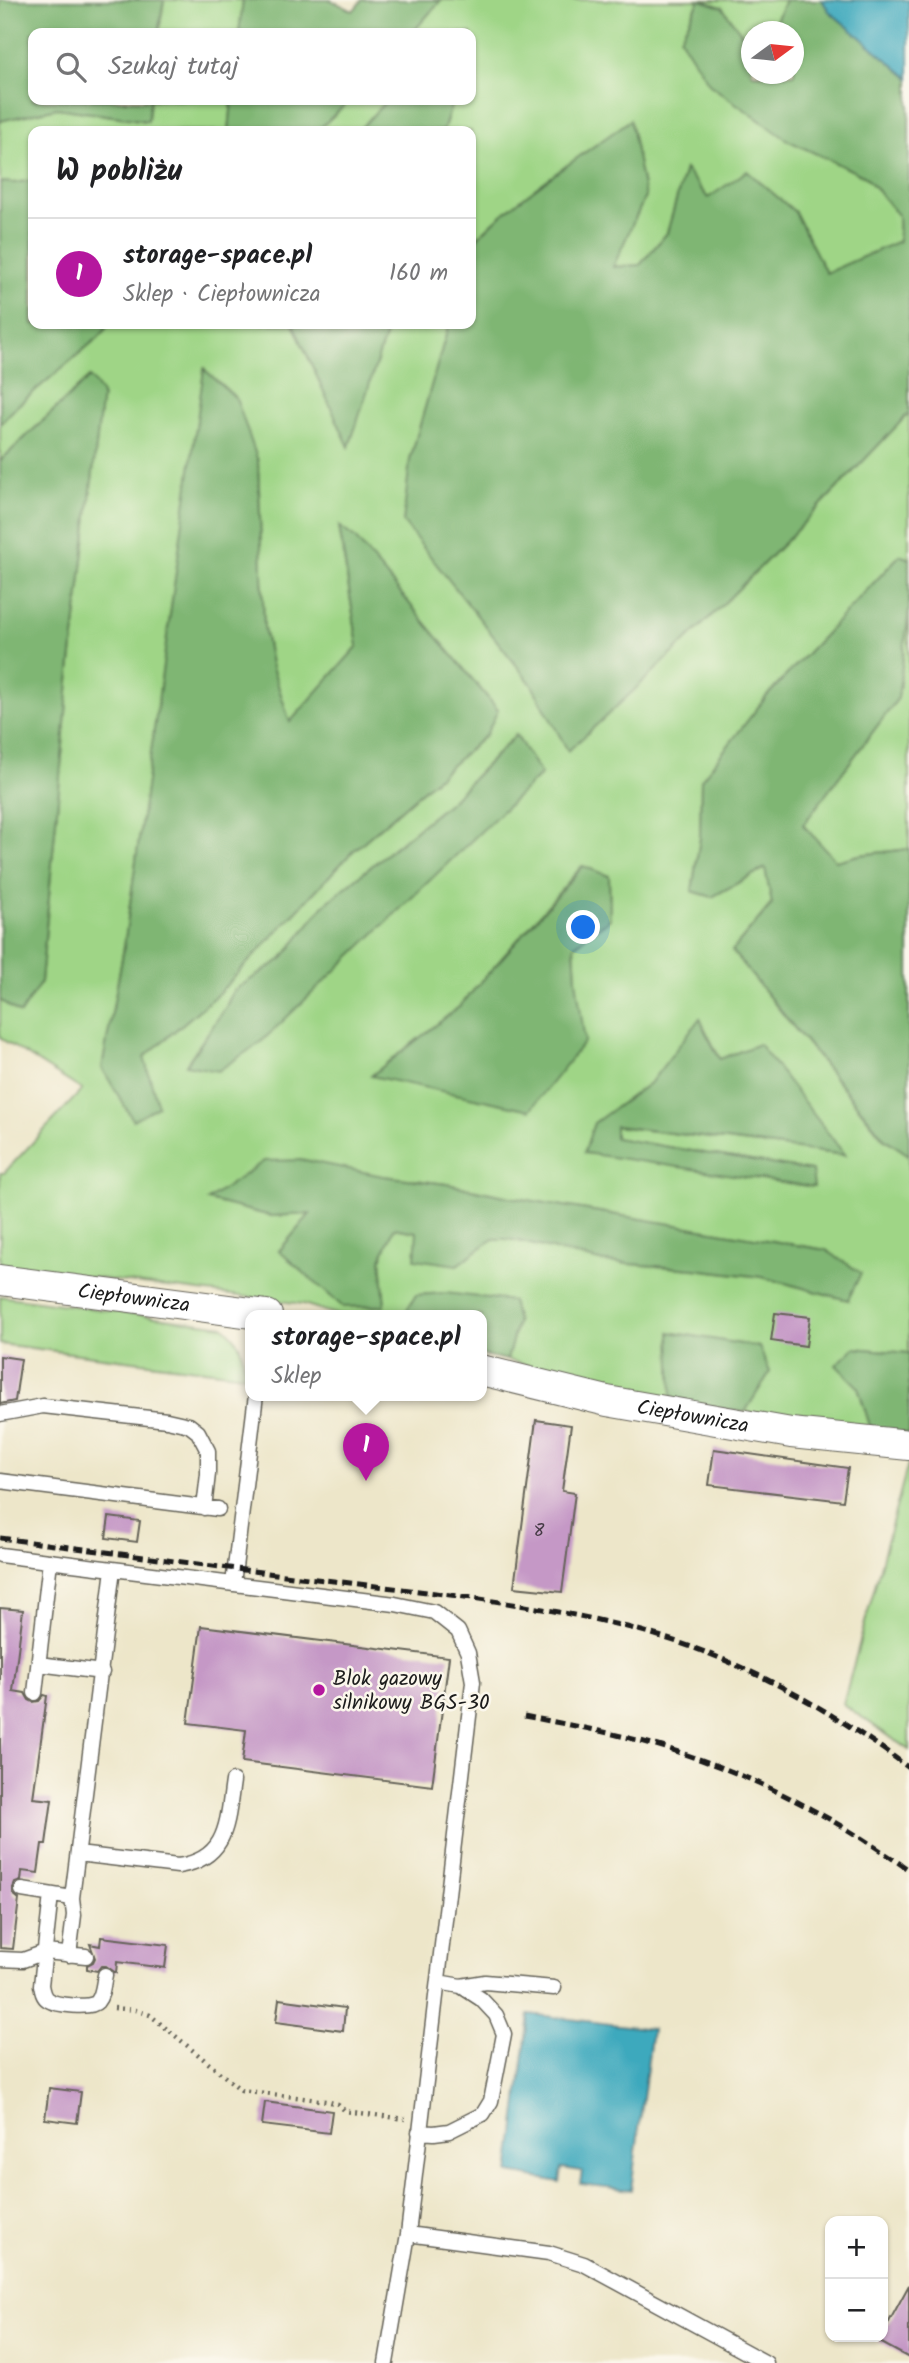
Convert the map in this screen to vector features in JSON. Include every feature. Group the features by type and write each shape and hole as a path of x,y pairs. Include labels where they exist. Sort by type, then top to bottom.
{"street":[{"name":"Ciepłownicza","path":"0,1280 245,1312"},
{"name":"Ciepłownicza","path":"487,1371 607,1401 791,1433 909,1445"}],"lane":[{"path":"233,1584 255,1401"},
{"path":"0,1414 43,1406 167,1420 188,1426 198,1433 208,1451 211,1508 0,1481"},
{"path":"0,1555 395,1604 434,1612 458,1631 468,1653 473,1682 408,2234 386,2363"},
{"path":"35,1693 50,1561"},
{"path":"69,1955 74,1915 72,1898 113,1569"},
{"path":"39,1664 102,1672"},
{"path":"78,1854 178,1866 194,1864 209,1855 218,1845 226,1827 233,1781"},
{"path":"22,1890 72,1898"},
{"path":"51,1895 41,1985 43,1994 47,2000 87,2007 94,2005 102,1992 104,1975"},
{"path":"0,1959 23,1960 45,1952 86,1956"},
{"path":"438,1982 461,1986 485,1982 554,1988"},
{"path":"419,2126 442,2132 466,2124 483,2114 491,2101 504,2034 496,2015 481,1999 461,1986"},
{"path":"408,2234 549,2253 584,2264 766,2363"}],"path":[{"path":"94,2005 150,2015 241,2090 326,2101 338,2104 345,2111 419,2126"}],"green space":[{"path":"0,0 164,0 159,28 28,28 28,105 150,105 148,121 57,108 0,121"},
{"path":"164,0 243,0 240,28 160,28"},
{"path":"243,0 331,0 353,11 362,0 441,0 416,28 240,28"},
{"path":"441,0 700,0 680,38 789,141 866,177 898,215 899,242 826,273 795,212 708,198 685,170 667,233 640,265 612,267 645,197 630,121 476,238 476,126 445,126 451,105 476,105 476,28 416,28"},
{"path":"700,0 722,7 741,33 741,84 804,84 804,21 776,21 785,0 822,0 829,11 909,78 909,413 742,585 568,751 532,685 403,522 410,460 448,329 476,329 476,242 517,203 630,120 645,197 613,267 640,265 667,233 685,169 708,198 747,171 795,212 826,273 899,241 898,215 866,177 789,141 710,85 680,38"},
{"path":"701,0 785,0 776,21 741,21 741,33 722,7"},
{"path":"149,105 232,105 229,126 28,126 28,181 0,182 0,121 57,108 147,121"},
{"path":"232,105 345,105 322,126 229,126"},
{"path":"345,105 382,105 363,126 322,126"},
{"path":"382,105 451,105 445,126 363,126"},
{"path":"28,181 28,329 105,329 0,424 0,182"},
{"path":"105,329 295,329 349,446 387,329 448,329 410,460 404,522 532,685 568,750 700,627 909,413 909,559 900,555 767,696 701,780 700,838 692,891 712,897 765,868 772,903 732,951 883,1138 909,1155 909,1353 854,1348 858,1387 871,1429 745,1412 770,1372 758,1347 716,1340 672,1403 507,1360 517,1322 446,1293 416,1295 407,1310 322,1310 303,1304 0,1266 0,1173 4,1173 82,1090 0,1038 0,1000 20,1013 41,982 69,681 102,394 89,377 0,461 0,424","holes":["205,369 258,461 264,627 271,664 290,723 358,646 339,527 486,735 352,852 219,993 144,1057 102,1068 124,947","515,735 541,775 186,1064 226,1007 233,991 282,959 324,905 451,801","582,866 609,876 610,919 574,946 576,979 372,1075 459,1007","700,1019 720,1059 844,1155 614,1126 615,1138 812,1171 585,1153 594,1123 651,1082","383,1176 447,1184 826,1250 848,1300 762,1277 604,1262 510,1239 493,1239 457,1265 417,1232 394,1228 381,1259 385,1305 279,1251 311,1214 271,1216 209,1200 224,1189"]},
{"path":"295,329 387,329 349,447"},
{"path":"204,369 236,398 258,461 264,627 271,664 290,722 358,646 339,526 355,538 498,710 486,735 352,852 219,993 144,1057 158,1106 133,1120 102,1068 124,947"},
{"path":"90,377 102,394 69,681 41,982 20,1014 0,1000 0,461"},
{"path":"900,555 909,559 909,610 898,698 803,825 836,861 859,855 909,849 909,1155 884,1138 732,951 772,904 765,868 712,897 692,891 700,838 701,780 767,696"},
{"path":"909,610 909,849 859,855 836,861 803,825 898,698"},
{"path":"516,735 541,774 261,1042 218,1071 186,1065 226,1007 233,991 282,959 324,905 451,801"},
{"path":"583,866 609,876 610,919 574,946 585,1041 530,1110 371,1076 459,1007"},
{"path":"700,1018 720,1059 759,1044 845,1155 615,1126 615,1138 812,1171 814,1187 584,1153 594,1123 651,1082"},
{"path":"305,1160 383,1176 447,1184 826,1250 861,1273 848,1300 762,1277 604,1262 510,1239 493,1239 457,1265 415,1259 417,1232 394,1228 381,1259 385,1306 343,1307 279,1251 310,1214 271,1216 208,1200 264,1161"},
{"path":"446,1293 512,1301 517,1322 507,1360 487,1356 487,1310 407,1310 416,1295"},
{"path":"0,1296 223,1326 240,1347 244,1375 0,1344"},
{"path":"670,1332 759,1347 770,1372 745,1412 672,1403"},
{"path":"854,1348 909,1353 909,1434 871,1429 858,1387 836,1365"},
{"path":"909,1460 909,1750 843,1704"}],"water":[{"path":"822,0 909,0 909,78 829,11"},
{"path":"529,2014 652,2029 631,2190 580,2184 582,2171 562,2168 560,2182 509,2173"}],"building":[{"path":"775,1313 810,1317 806,1346 771,1341"},
{"path":"0,1356 21,1359 15,1401 0,1404"},
{"path":"536,1420 571,1425 562,1491 575,1493 562,1592 514,1587"},
{"path":"714,1449 848,1468 843,1501 709,1485"},
{"path":"109,1517 140,1521 137,1542 106,1538"},
{"path":"0,1608 23,1610 13,1691 25,1693 33,1702 39,1701 44,1695 47,1696 33,1798 52,1800 46,1844 42,1844 38,1873 22,1871 21,1881 15,1883 13,1888 13,1894 19,1899 13,1949 0,1948"},
{"name":"Blok gazowy silnikowy BGS-30","path":"201,1626 449,1657 432,1786 242,1762 246,1730 188,1723"},
{"path":"101,1937 168,1945 165,1968 117,1962 116,1973 106,1966 101,1966 97,1971 87,1969 87,1965 95,1958 90,1944 100,1946"},
{"path":"279,1999 345,2008 343,2031 276,2022"},
{"path":"49,2088 81,2092 77,2123 45,2119"},
{"path":"265,2102 332,2111 329,2133 262,2125"},
{"path":"909,2285 909,2358 880,2342 888,2342 888,2324"}],"railway":[{"path":"0,1538 477,1599 553,1611 627,1627 665,1638 739,1666 844,1723 909,1768"},
{"path":"524,1716 638,1740 707,1762 797,1801 909,1870"}],"place":[{"name":"storage-space.pl","path":"366,1481"},
{"name":"Blok gazowy silnikowy BGS-30","path":"319,1690"}]}
